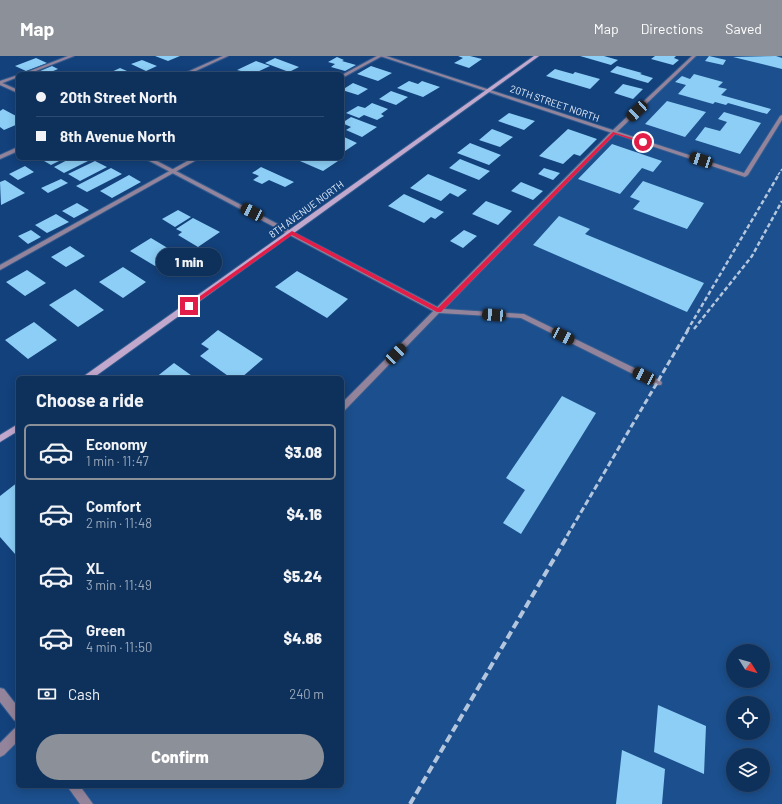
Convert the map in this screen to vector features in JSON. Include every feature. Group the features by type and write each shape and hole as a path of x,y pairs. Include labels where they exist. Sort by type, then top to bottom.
{"street":[{"path":"29,72 72,56"},
{"path":"190,72 226,56"},
{"path":"344,76 381,56"},
{"name":"20TH STREET NORTH","path":"381,56 745,174 782,116"},
{"name":"8TH AVENUE NORTH","path":"90,376 292,233 537,56"},
{"path":"344,406 614,132 694,56"},
{"path":"0,83 16,77"},
{"path":"0,83 16,91"},
{"path":"0,157 16,150"},
{"path":"151,160 439,311 522,316 658,383"},
{"path":"0,268 194,160"},
{"path":"0,439 16,428"},
{"path":"0,693 16,713"},
{"path":"0,751 16,735"},
{"path":"75,788 87,804"}],"shaded area":[{"path":"694,56 782,56 782,804 0,804 0,751 16,735 16,788 344,788 344,406 614,132"}],"building":[{"path":"155,56 180,56 168,61"},
{"path":"458,56 470,56 482,59 469,68 454,63 463,58"},
{"path":"580,56 604,56 618,60 611,65"},
{"path":"655,56 676,56 674,58 679,60 673,65 651,59"},
{"path":"709,56 726,60 723,65 705,61"},
{"path":"776,56 782,58 782,69 733,57"},
{"path":"337,57 344,60 342,61 356,65 345,71 331,67 335,64 328,62"},
{"path":"36,58 47,63 26,71 15,66"},
{"path":"275,58 299,67 289,72 265,63"},
{"path":"142,60 157,66 146,71 131,64"},
{"path":"256,61 270,66 257,72 245,72 237,70"},
{"path":"52,66 58,69 51,72 38,72"},
{"path":"371,66 392,73 378,81 357,74"},
{"path":"617,66 642,73 640,74 653,78 648,83 610,72"},
{"path":"120,68 129,72 111,72"},
{"path":"555,69 573,74 575,72 600,79 590,89 546,76"},
{"path":"694,74 723,82 718,87 727,89 721,95 771,109 767,114 728,103 726,105 715,102 713,104 678,94 686,85 675,82 682,76 690,79"},
{"path":"409,81 418,84 422,81 440,87 423,97 397,88"},
{"path":"353,83 368,89 358,95 344,91 344,89"},
{"path":"623,84 643,89 633,99 614,93"},
{"path":"391,91 408,97 396,105 379,99"},
{"path":"667,101 706,112 685,137 645,124"},
{"path":"372,103 388,109 381,114 384,116 377,120 364,115 359,118 346,113 358,106 365,108"},
{"path":"3,109 16,116 16,125 4,130 0,127 0,111"},
{"path":"724,112 761,123 740,154 695,140 705,127 720,131 727,122 718,119"},
{"path":"509,113 535,121 524,130 498,121"},
{"path":"351,117 377,127 362,137 346,130 351,127 344,124 344,122"},
{"path":"492,129 513,137 500,147 479,140"},
{"path":"568,129 597,139 580,156 574,154 563,164 539,156"},
{"path":"344,137 357,143 345,151"},
{"path":"470,143 501,155 489,165 457,153"},
{"path":"612,144 662,161 653,172 642,168 620,194 578,179"},
{"path":"460,159 490,171 479,180 449,168"},
{"path":"42,160 61,160 51,165"},
{"path":"67,160 90,160 64,173 54,167"},
{"path":"298,160 338,161 323,171"},
{"path":"95,161 107,167 80,181 68,174"},
{"path":"25,166 34,172 18,180 9,174"},
{"path":"261,167 294,182 285,187 269,180 262,184 253,180 259,176 252,173"},
{"path":"111,168 122,174 87,192 76,186"},
{"path":"544,168 560,173 553,180 538,174"},
{"path":"428,174 467,190 458,197 450,193 441,201 410,188"},
{"path":"129,175 141,182 112,198 100,191"},
{"path":"61,179 68,183 48,193 41,188"},
{"path":"5,180 25,193 1,205 0,182"},
{"path":"643,181 704,203 687,229 633,209 640,201 630,197"},
{"path":"521,182 543,191 533,200 511,191"},
{"path":"404,194 444,212 435,219 431,217 424,223 388,206"},
{"path":"486,201 512,211 498,225 472,214"},
{"path":"77,203 89,210 74,218 62,211"},
{"path":"178,210 191,217 175,227 162,219"},
{"path":"56,214 69,222 47,233 35,225"},
{"path":"559,216 590,229 585,234 704,283 687,312 533,245"},
{"path":"193,218 220,232 198,247 178,235 182,232 176,229"},
{"path":"31,230 41,237 28,244 18,236"},
{"path":"464,230 477,236 463,248 450,241"},
{"path":"151,238 176,253 155,266 130,251"},
{"path":"70,246 85,256 66,267 51,257"},
{"path":"123,267 146,282 123,298 99,282"},
{"path":"27,270 46,283 25,296 6,282"},
{"path":"297,271 348,299 327,318 275,287"},
{"path":"75,289 104,310 78,327 49,305"},
{"path":"34,322 57,340 28,359 5,340"},
{"path":"218,330 263,359 243,376 228,376 200,356 209,349 201,344"},
{"path":"174,363 192,376 158,376"},
{"path":"562,396 596,413 521,534 503,523 525,490 506,478"},
{"path":"16,484 15,554 0,537 0,496"},
{"path":"658,705 706,726 704,774 654,752"},
{"path":"622,750 665,769 662,804 616,804"}],"railway":[{"path":"778,175 782,169"},
{"path":"687,331 779,174"},
{"path":"694,329 752,256 782,201"},
{"path":"567,536 688,330"},
{"path":"410,804 568,535"}],"route":[{"path":"189,306 292,233 439,311 614,132 643,142"}]}
